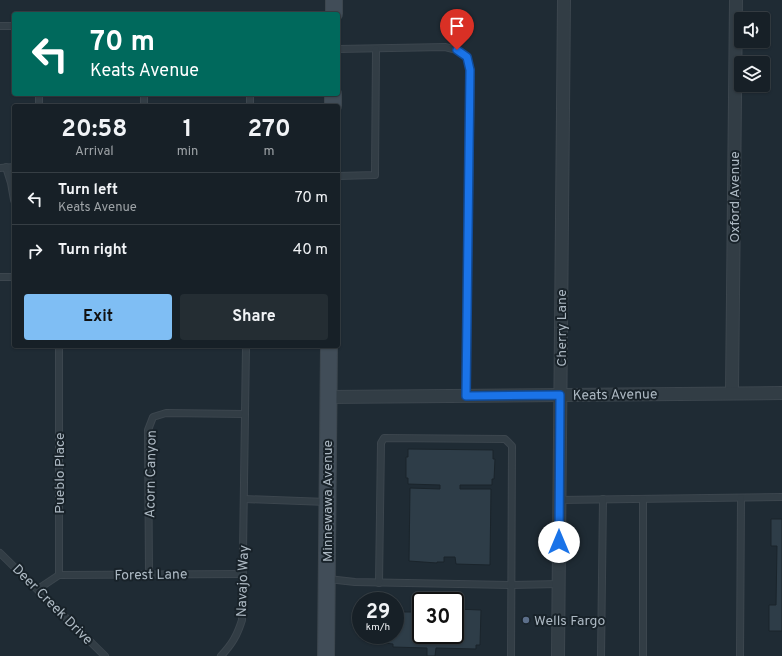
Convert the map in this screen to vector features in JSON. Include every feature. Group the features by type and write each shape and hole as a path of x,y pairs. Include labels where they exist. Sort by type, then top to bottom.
{"main road":[{"path":"334,0 334,12"},
{"name":"Minnewawa Avenue","path":"326,656 329,348"}],"street":[{"name":"Cherry Lane","path":"558,656 564,0"},
{"name":"Oxford Avenue","path":"732,393 736,0"},
{"name":"Keats Avenue","path":"328,397 782,393"}],"lane":[{"path":"0,26 12,26"},
{"path":"340,49 445,48 457,50 467,57 470,70 466,396"},
{"path":"340,176 375,175 376,49"},
{"path":"3,168 11,183 12,189"},
{"path":"0,277 12,277"},
{"name":"Pueblo Place","path":"59,348 59,575"},
{"name":"Navajo Way","path":"221,656 233,643 242,620 246,348"},
{"name":"Acorn Canyon","path":"149,574 148,430 153,417 166,412 244,414"},
{"path":"379,582 381,443 384,438 505,439 512,446 511,656"},
{"path":"559,500 782,497"},
{"path":"740,656 741,498"},
{"path":"244,499 327,502"},
{"path":"601,656 603,499"},
{"path":"643,499 643,656"},
{"name":"Deer Creek Drive","path":"0,553 105,656"},
{"name":"Forest Lane","path":"59,575 243,574"},
{"path":"38,589 59,575"},
{"path":"327,578 355,582 511,585 558,584"}],"building":[{"path":"408,449 493,450 493,459 495,459 494,479 492,479 492,485 460,485 460,489 491,489 490,565 456,564 455,557 444,557 444,562 437,563 409,561 410,488 440,489 440,485 408,484 408,478 406,478 406,457 408,457"},
{"path":"771,519 782,519 782,631 769,631 769,605 776,605 777,546 771,546"},
{"path":"464,609 481,610 480,645 476,645 476,649 436,648 435,656 427,656 427,648 393,647 393,644 404,644 404,612 412,612 412,644 464,644"}],"place":[{"name":"Wells Fargo","path":"526,620"}],"route":[{"path":"457,50 462,52 467,57 470,70 466,396 560,395 559,542"}]}
